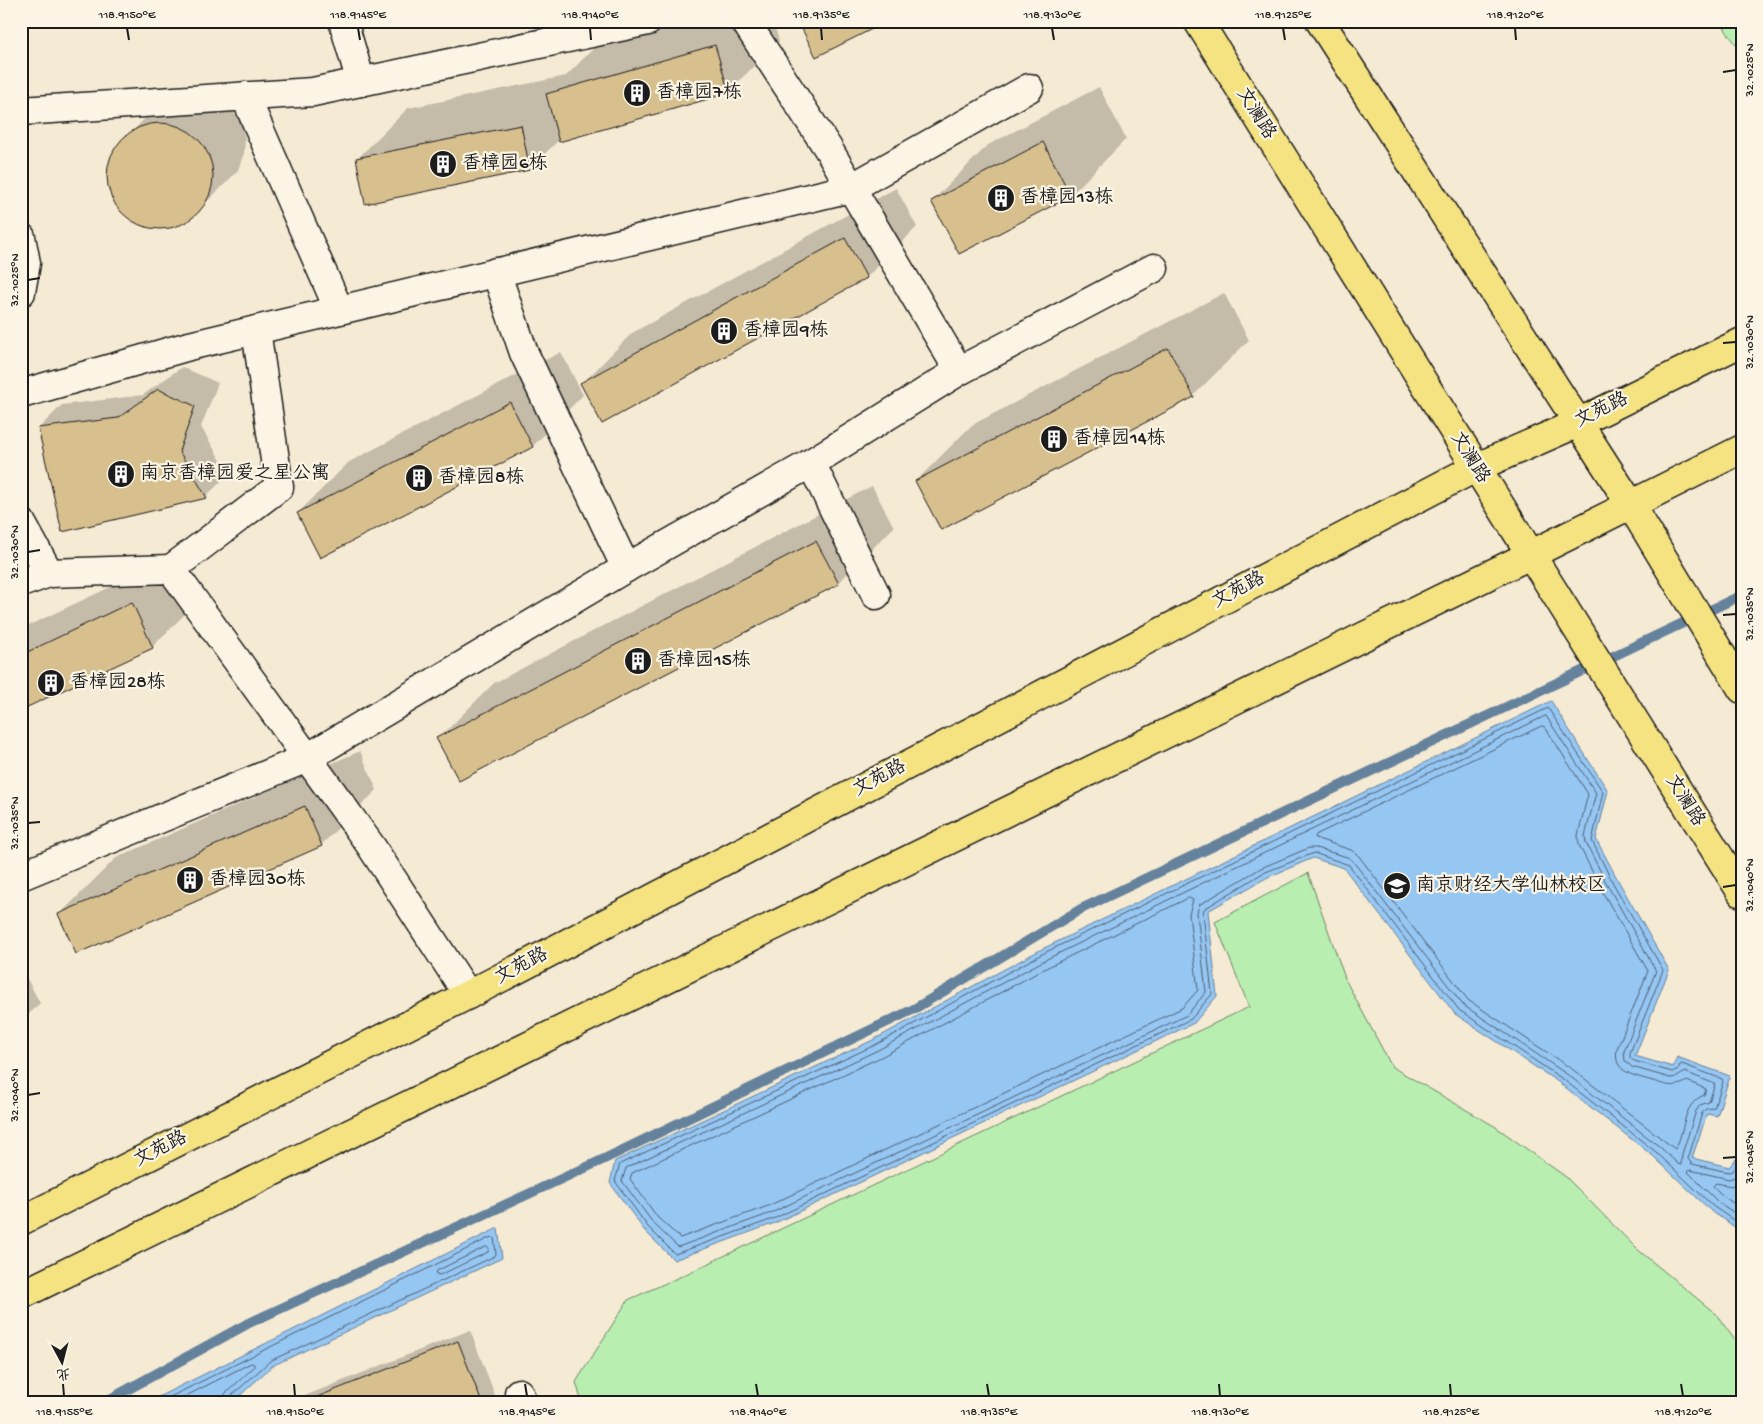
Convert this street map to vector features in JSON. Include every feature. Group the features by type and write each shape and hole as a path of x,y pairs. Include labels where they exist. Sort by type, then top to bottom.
{"main road":[{"name":"文澜路","path":"1198,21 1475,468 1742,893"},
{"path":"1320,21 1631,505 1742,689"},
{"name":"文苑路","path":"21,1221 468,995 1475,468 1578,423 1742,342"},
{"path":"21,1295 1530,555 1742,449"}],"street":[{"path":"343,21 360,82"},
{"path":"21,110 313,92 648,21"},
{"path":"745,21 828,150 959,371"},
{"path":"21,394 188,346 851,188 1029,88"},
{"path":"245,96 339,310"},
{"path":"21,238 26,263 21,292"},
{"path":"21,876 307,758 626,568 810,463 959,371 1154,268"},
{"path":"496,272 524,353 626,568"},
{"path":"21,582 49,573 171,569 279,486 256,330"},
{"path":"810,463 876,595"},
{"path":"21,522 49,573"},
{"path":"171,569 371,846 468,995"}],"green space":[{"path":"1722,21 1742,21 1742,52 1726,31"},
{"path":"1308,873 1346,981 1392,1067 1496,1127 1566,1177 1637,1249 1716,1314 1742,1350 1742,1403 582,1403 576,1382 628,1300 1249,1007 1215,922"}],"water":[{"path":"1551,701 1608,791 1596,839 1669,970 1635,1056 1673,1067 1677,1057 1730,1076 1717,1116 1707,1114 1692,1158 1729,1167 1736,1159 1742,1161 1742,1232 1711,1211 1653,1156 1561,1084 1455,1014 1344,868 1313,858 1266,878 1208,911 1217,996 1194,1023 775,1223 674,1260 644,1230 610,1183 615,1161 873,1040 1040,950"},
{"path":"498,1228 502,1258 272,1366 232,1403 146,1403"}],"building":[{"path":"79,21 100,21 80,26"},
{"path":"798,21 888,21 816,57"},
{"name":"香樟园7栋","path":"715,45 729,93 559,142 546,94"},
{"path":"160,123 180,127 197,139 209,156 213,176 209,196 197,213 180,225 160,229 140,225 123,213 111,196 107,176 111,156 123,139 140,127"},
{"name":"香樟园6栋","path":"521,125 530,170 365,204 356,158"},
{"name":"香樟园13栋","path":"1043,142 1071,196 959,254 931,201"},
{"name":"香樟园9栋","path":"845,238 867,278 602,424 580,383"},
{"name":"香樟园14栋","path":"1168,348 1194,397 941,530 915,481"},
{"name":"南京香樟园爱之星公寓","path":"158,389 195,406 179,451 207,498 62,532 38,428 118,418"},
{"name":"香樟园8栋","path":"510,402 533,447 320,558 297,513"},
{"name":"香樟园15栋","path":"816,541 839,584 459,781 436,738"},
{"name":"香樟园28栋","path":"132,602 153,648 21,710 21,655"},
{"name":"香樟园30栋","path":"305,806 322,846 76,954 58,914"},
{"path":"458,1341 482,1403 442,1403 439,1395 421,1403 302,1403"}],"waterway":[{"path":"103,1403 247,1324 600,1161 914,1009 1081,909 1742,595"}],"place":[{"name":"香樟园7栋","path":"637,93"},
{"name":"香樟园6栋","path":"443,164"},
{"name":"香樟园13栋","path":"1001,198"},
{"name":"香樟园9栋","path":"724,331"},
{"name":"香樟园14栋","path":"1054,439"},
{"name":"南京香樟园爱之星公寓","path":"121,474"},
{"name":"香樟园8栋","path":"419,478"},
{"name":"香樟园15栋","path":"638,661"},
{"name":"香樟园28栋","path":"51,683"},
{"name":"香樟园30栋","path":"190,880"},
{"name":"南京财经大学仙林校区","path":"1397,886"}]}
